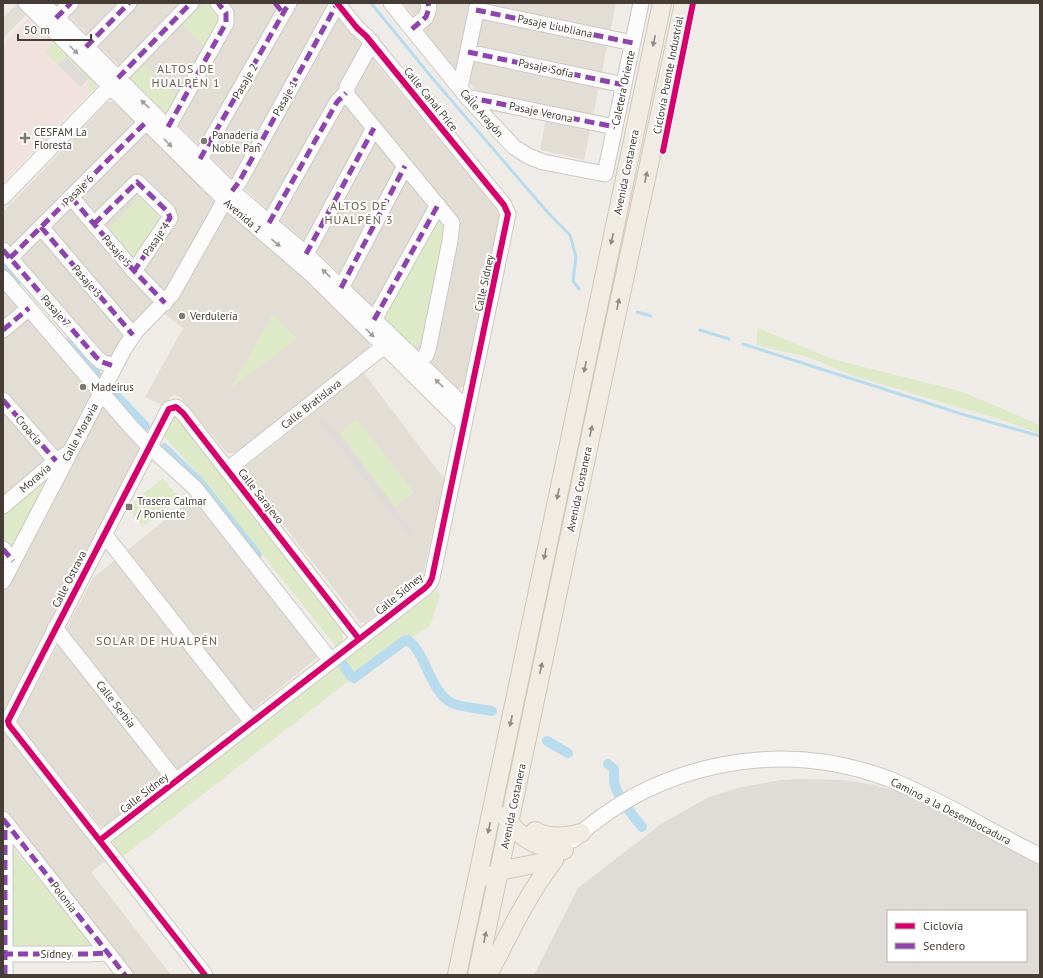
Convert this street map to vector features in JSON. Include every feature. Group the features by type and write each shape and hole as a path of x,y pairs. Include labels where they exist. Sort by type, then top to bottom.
{"main road":[{"name":"Avenida Costanera","path":"458,975 662,3"},
{"name":"Avenida Costanera","path":"477,975 506,870 509,822 514,797 684,3"},
{"path":"497,790 501,806 509,822 519,834 559,855"},
{"path":"514,797 522,819 535,832 553,837 580,833"},
{"path":"475,893 486,879 506,870 559,855"},
{"path":"488,975 542,876 559,855"},
{"path":"506,870 521,873 528,883 528,900"}],"street":[{"name":"Avenida 1","path":"26,3 114,82 168,127 200,159 229,195 269,223 306,254 374,320 389,343 418,363 467,410"},
{"name":"Avenida 1","path":"42,3 86,47 146,122 229,195 302,265 389,343 464,425"},
{"path":"56,18 70,3"},
{"path":"86,47 129,3"},
{"path":"3,197 191,3"},
{"path":"168,127 226,23 226,13 218,3"},
{"name":"Calle Canal Price","path":"337,3 354,24 372,42 507,210"},
{"name":"Pasaje 1","path":"229,195 239,182 337,3"},
{"name":"Calle Aragón","path":"391,3 464,92 508,142 521,152 543,162 605,174"},
{"path":"412,29 428,14 430,8 428,3"},
{"name":"Caletera Oriente","path":"605,174 641,3"},
{"name":"Pasaje 2","path":"200,159 283,6"},
{"path":"464,92 468,52 477,6"},
{"name":"Pasaje Liubliana","path":"477,6 633,43"},
{"path":"269,223 337,102 346,93 347,87 372,42"},
{"name":"Pasaje Sofía","path":"468,52 624,85"},
{"name":"Pasaje Verona","path":"464,92 615,127"},
{"path":"346,93 451,221 452,227 428,350 426,355 418,363"},
{"name":"Pasaje 6","path":"7,254 41,227 146,122"},
{"path":"306,254 374,128"},
{"path":"342,288 405,166"},
{"name":"Pasaje 4","path":"94,224 137,182 168,212 170,218 134,271"},
{"name":"Calle Moravia","path":"3,580 114,366 133,335 165,303 175,289 229,195"},
{"name":"Pasaje 5","path":"71,197 134,271 165,303"},
{"path":"374,320 438,205"},
{"name":"Calle Sídney","path":"100,840 425,588 431,581 508,218 507,210"},
{"name":"Pasaje 3","path":"41,227 133,335"},
{"name":"Pasaje 7","path":"7,254 96,357 102,362 114,366"},
{"path":"3,278 149,446 195,488 331,661"},
{"path":"3,330 29,308"},
{"name":"Calle Bratislava","path":"228,469 389,343"},
{"name":"Croacia","path":"3,401 56,461"},
{"name":"Calle Sarajevo","path":"149,446 167,412 171,408 176,407 183,413 228,469 359,639"},
{"name":"Calle Ostrava","path":"100,840 8,721 149,446"},
{"name":"Moravia","path":"3,506 56,461 69,453"},
{"path":"104,534 252,722"},
{"path":"3,549 13,560"},
{"name":"Calle Serbia","path":"55,628 176,781"},
{"name":"Camino a la Desembocadura","path":"559,855 580,833 597,820 620,804 654,786 690,772 729,764 769,760 790,760 822,762 843,766 889,779 930,798 1040,856"},
{"path":"4,820 5,975"},
{"name":"Polonia","path":"4,820 125,975"},
{"path":"100,840 205,975"},
{"name":"Sídney","path":"4,954 108,953"}],"shaded area":[{"path":"55,3 329,3 379,67 500,213 465,386 456,390 317,252 233,179"},
{"path":"403,3 616,3 584,160 540,150 548,108 476,90 450,64"},
{"path":"17,4 27,14 3,38 3,17"},
{"name":"CESFAM La Floresta","path":"32,14 98,85 3,183 3,44"},
{"path":"66,57 88,79 81,87 58,65"},
{"path":"108,102 115,102 241,225 290,263 370,342 369,348 238,453 227,453 180,397 175,395 171,397 164,406 145,397 183,328 154,306 133,324 109,359 107,359 3,239 3,212"},
{"path":"3,288 139,445 138,451 3,714"},
{"path":"364,373 445,480 422,578 365,623 360,622 244,475 246,466"},
{"path":"323,416 414,533 409,537 318,420"},
{"path":"192,498 318,657 107,827 100,826 17,722 93,578"},
{"path":"3,727 108,859 91,872 171,975 134,975 3,808"},
{"path":"799,779 843,780 874,785 934,804 940,811 1040,860 1040,975 534,975 578,888 661,824 709,797 742,787 782,780"}],"green space":[{"path":"205,3 211,4 222,16 207,50 182,24"},
{"path":"58,38 98,85 90,94 88,79 65,57 58,65 45,52"},
{"path":"142,63 180,99 172,110 163,115 126,79"},
{"path":"143,194 166,212 137,265 110,234 110,227"},
{"path":"436,216 448,226 423,338 415,349 381,314"},
{"path":"273,314 297,339 230,389"},
{"path":"758,328 832,359 963,392 1040,425 1040,434 1005,421 857,377 808,357 756,345"},
{"path":"172,416 177,416 339,625 343,639 337,648 204,481 164,436"},
{"path":"357,419 414,492 395,507 340,433"},
{"path":"48,477 10,553 3,544 3,516"},
{"path":"163,478 179,498 143,527 127,507"},
{"path":"437,590 440,595 430,626 411,638 404,638 121,858 112,846 114,839"},
{"path":"10,844 97,950 10,948"}],"waterway":[{"path":"371,3 433,79 550,215 570,235 576,257 573,281 579,289"},
{"path":"3,267 16,282"},
{"path":"637,312 651,316"},
{"path":"700,330 729,339"},
{"path":"68,343 96,374"},
{"path":"743,344 965,415 1040,436"},
{"path":"114,394 145,426"},
{"path":"164,448 200,483 257,555"},
{"path":"342,663 354,678 407,640 419,652 433,681 444,698 457,705 492,711"},
{"path":"547,741 568,753"},
{"path":"608,764 614,769 615,787 625,806 642,827"}],"marked path":[{"path":"56,18 71,3"},
{"path":"86,47 129,3"},
{"path":"118,78 191,3"},
{"path":"168,127 226,23 226,13 218,3"},
{"path":"275,3 283,13"},
{"path":"200,159 289,3"},
{"path":"412,29 426,17 429,8 428,3"},
{"path":"232,191 239,182 337,4"},
{"path":"476,10 633,43"},
{"path":"468,52 624,85"},
{"path":"269,223 337,102 346,93"},
{"path":"467,97 615,127"},
{"path":"10,258 146,122"},
{"path":"306,254 374,128"},
{"path":"341,288 405,166"},
{"path":"94,224 137,182 168,212 170,218 134,271"},
{"path":"71,197 134,271 165,303"},
{"path":"374,320 438,205"},
{"path":"41,227 133,335"},
{"path":"3,250 96,357 102,362 114,366"},
{"path":"3,330 29,308"},
{"path":"3,400 56,461"},
{"path":"3,549 13,561"},
{"path":"3,819 125,975"},
{"path":"5,822 5,975"},
{"path":"3,954 108,953"}],"cycle path":[{"path":"100,840 425,588 432,578 508,214 504,205 366,36 357,28 337,3"},
{"name":"Ciclovía Puente Industrial","path":"663,151 693,3"},
{"path":"205,975 9,725 8,721 169,409 176,407 183,413 359,639"}],"place":[{"name":"CESFAM La Floresta","path":"25,138"},
{"name":"Panadería Noble Pan","path":"204,141"},
{"name":"Verdulería","path":"182,316"},
{"name":"Madeirus","path":"83,387"},
{"name":"Trasera Calmar / Poniente","path":"129,507"}],"district":[{"name":"ALTOS DE HUALPÉN 1","path":"186,76"},
{"name":"ALTOS DE HUALPÉN 3","path":"359,213"},
{"name":"SOLAR DE HUALPÉN","path":"157,641"}]}
